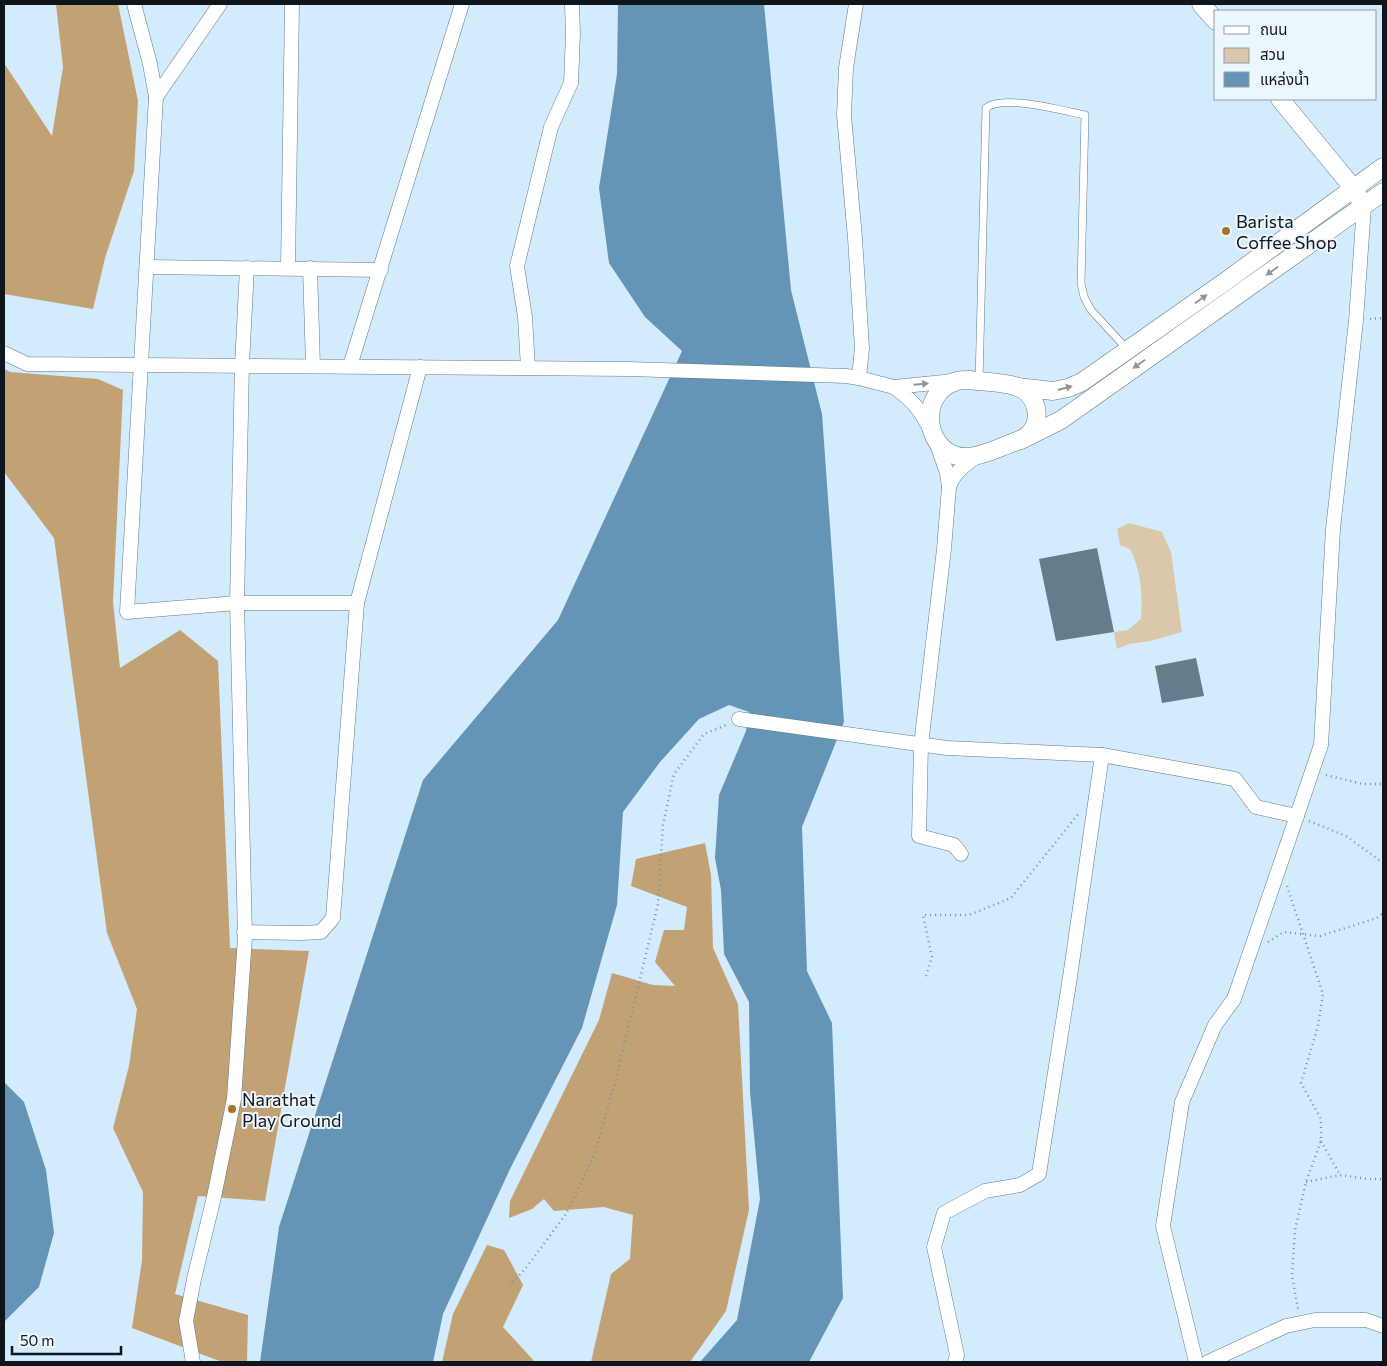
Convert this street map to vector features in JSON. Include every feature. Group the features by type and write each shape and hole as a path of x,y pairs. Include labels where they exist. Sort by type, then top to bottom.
{"street":[{"path":"134,4 150,64 156,97 127,612 237,603 357,602"},
{"path":"156,97 220,4"},
{"path":"288,268 292,4"},
{"path":"350,366 462,4"},
{"path":"528,368 517,266 551,127 571,83 572,4"},
{"path":"853,377 862,348 844,115 846,68 856,4"},
{"path":"1201,4 1214,19"},
{"path":"1196,1362 1163,1226 1182,1102 1215,1025 1234,999 1321,745 1333,529 1356,321 1364,206 1354,189 1281,100"},
{"path":"4,353 27,364 630,369 853,377 894,387 969,380 1053,391 1068,388 1082,382 1383,168"},
{"path":"957,381 946,386 937,395 929,417 933,435 945,449 955,455 967,457 980,455 1021,440 1060,420 1383,192"},
{"path":"147,267 380,270"},
{"path":"193,1362 186,1321 234,1099 244,932 237,603 242,365 247,268"},
{"path":"310,268 313,366"},
{"path":"244,932 321,932 333,918 357,602 420,367"},
{"path":"1017,386 1026,391 1032,399 1036,408 1037,418 1029,434 1021,440"},
{"path":"894,387 920,410 933,435 947,473 949,487"},
{"path":"961,854 954,845 919,836 921,745 944,549 949,487 956,473 980,455"},
{"path":"739,719 947,748 1102,755 1235,779 1256,807 1297,816"},
{"path":"956,1362 957,1355 934,1247 944,1213 985,1191 1020,1185 1039,1174 1072,967 1102,755"},
{"path":"1208,1362 1286,1326 1315,1320 1366,1320 1383,1326"}],"lane":[{"path":"979,381 986,108 1002,102 1043,106 1085,116 1081,283 1084,297 1091,310 1128,350"}],"path":[{"path":"508,1286 526,1268 566,1214 594,1156 615,1083 658,904 662,824 674,774 704,734 739,719"},
{"path":"1312,771 1362,784 1383,784"},
{"path":"926,976 932,957 923,915 969,915 1011,898 1080,812"},
{"path":"1297,816 1346,836 1383,864"},
{"path":"1280,865 1323,994 1318,1026 1301,1083 1321,1119 1321,1141 1306,1182 1295,1230 1292,1276 1301,1323"},
{"path":"1250,954 1284,932 1320,936 1377,918 1383,913"},
{"path":"1321,1141 1340,1175"},
{"path":"1306,1182 1340,1175 1383,1179"}],"green space":[{"path":"1129,523 1162,532 1171,552 1182,632 1150,641 1129,644 1117,649 1114,632 1128,630 1141,619 1142,602 1137,565 1130,549 1120,545 1117,529"}],"shaded area":[{"path":"56,4 118,4 138,101 134,171 105,258 93,309 4,294 4,63 52,136 63,67"},
{"path":"4,369 10,372 98,379 123,390 113,602 120,668 180,630 218,661 230,948 309,951 265,1201 198,1196 175,1294 248,1315 247,1362 222,1362 132,1328 142,1260 143,1192 113,1128 129,1066 137,1009 107,933 54,538 4,472"},
{"path":"705,843 711,875 713,948 738,1004 749,1210 726,1311 690,1362 591,1362 611,1274 630,1259 633,1215 604,1207 554,1211 544,1199 532,1209 509,1218 510,1201 599,1020 612,973 653,985 675,986 655,962 664,930 684,930 687,907 631,886 636,859"},
{"path":"487,1245 504,1250 523,1285 503,1327 535,1362 442,1362 453,1314"}],"water":[{"path":"618,4 764,4 791,290 822,414 844,722 802,827 807,971 832,1023 843,1298 809,1362 700,1362 737,1320 760,1199 750,1092 749,1002 724,954 721,890 715,858 719,795 746,731 749,712 729,705 699,719 660,762 623,812 617,905 582,1028 510,1169 443,1314 433,1362 260,1362 279,1227 423,780 558,620 682,351 645,317 609,263 599,188 617,74"},
{"path":"4,1082 24,1102 46,1170 54,1233 39,1287 4,1322"}],"building":[{"path":"1097,548 1114,632 1056,641 1039,559"},
{"path":"1196,658 1204,696 1162,703 1155,666"}],"place":[{"name":"Barista Coffee Shop","path":"1226,231"},
{"name":"Narathat Play Ground","path":"232,1109"}]}
